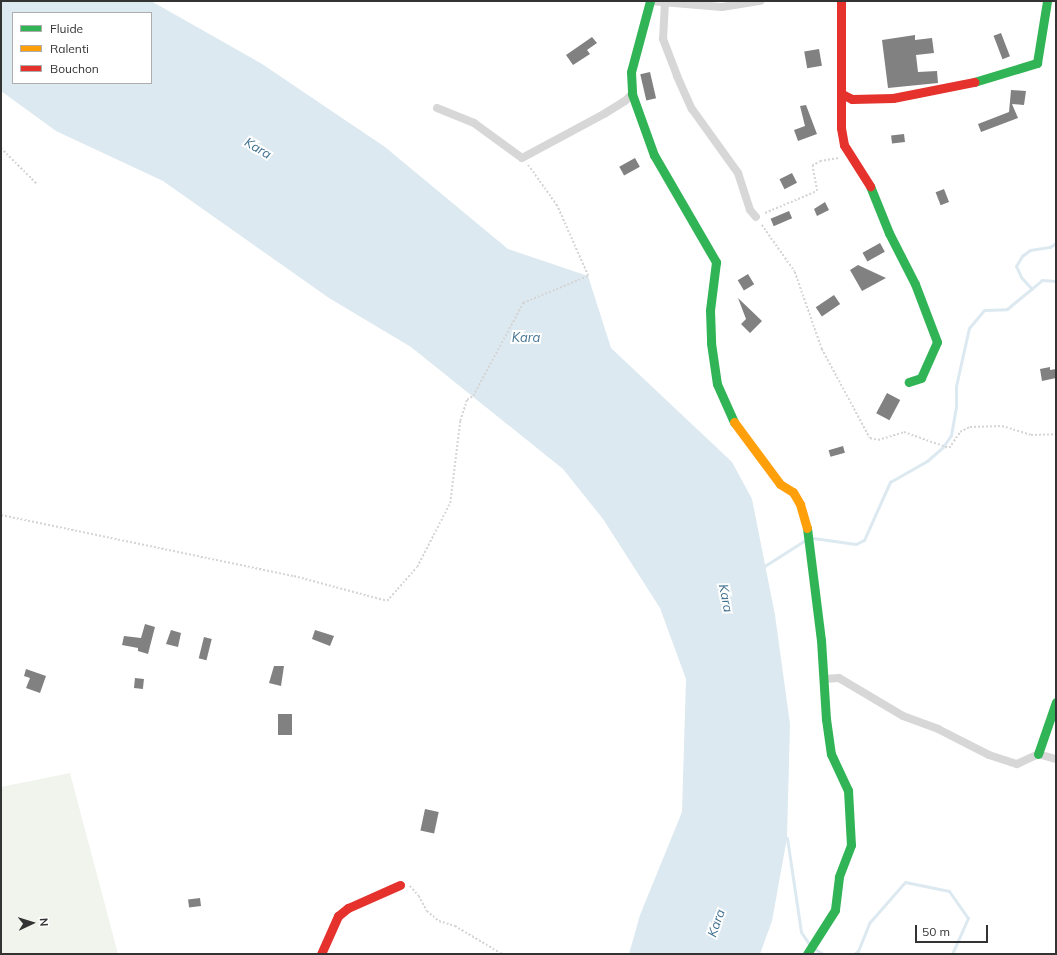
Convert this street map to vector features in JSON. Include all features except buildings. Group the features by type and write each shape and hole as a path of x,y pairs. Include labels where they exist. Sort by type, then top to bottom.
{"street":[{"path":"761,1 722,7 650,1 631,72 632,94 654,155 716,262 710,310 710,343 717,384 728,413 780,484 793,492 800,504 810,538 831,754 848,790 851,845 839,878 835,910 807,954"},
{"path":"841,1 842,94 840,128 844,145 868,181 889,233 915,284 937,342 921,378 909,382"},
{"path":"842,94 852,99 893,98 952,88 1037,63 1047,1"},
{"path":"665,2 662,39 677,76 692,109 738,173 750,210 756,217"},
{"path":"437,108 474,123 522,158 625,102 632,94"},
{"path":"824,679 839,678 903,716 938,729 989,755 1017,764 1038,754 1056,759"},
{"path":"1038,754 1056,702"},
{"path":"320,954 338,916 348,908 400,886"}],"path":[{"path":"1,148 37,184"},
{"path":"850,155 820,161 812,166 817,191 756,217 795,272 822,349 870,438 878,440 904,432 948,448 960,432 970,427 1002,426 1031,435 1056,434"},
{"path":"1,515 294,576 387,601 417,567 450,503 460,421 468,400 473,396 523,303 588,276 557,206 522,158"},
{"path":"400,886 411,887 427,911 439,921 455,926 502,954"}],"shaded area":[{"path":"70,773 118,954 1,954 1,787"}],"water":[{"name":"Kara","path":"1,1 151,1 262,64 385,147 508,249 588,276 611,348 732,462 752,499 775,615 790,724 787,838 772,921 760,954 629,954 640,915 682,812 686,679 660,608 603,519 563,469 411,347 329,298 163,181 56,131 1,91"}],"waterway":[{"path":"1032,289 1021,277 1016,266 1022,256 1030,250 1050,247 1056,243"},
{"path":"813,538 856,544 864,540 890,482 927,461 943,447 951,435 956,407 956,386 969,328 984,310 1007,309 1042,280 1056,281"},
{"path":"763,567 807,539"},
{"path":"787,838 801,932 809,944"},
{"path":"854,954 858,951 870,922 905,882 949,891 968,918 952,954"},
{"path":"815,949 823,954"}],"traffic: fast":[{"path":"650,1 631,72 632,94 654,155 716,262 710,310 711,343 717,384 734,422"},
{"path":"974,82 1037,63 1047,1"},
{"path":"870,186 889,233 915,284 937,342 921,378 909,382"},
{"path":"807,528 821,640 826,719 831,754 848,790 851,845 839,877 835,910 807,954"},
{"path":"1038,754 1056,702"}],"traffic: slow":[{"path":"734,422 780,484 793,492 800,504 807,528"}],"traffic: jam":[{"path":"841,1 841,128 844,145 870,186"},
{"path":"842,94 852,99 893,98 974,82"},
{"path":"321,954 338,916 348,908 400,885"}]}
